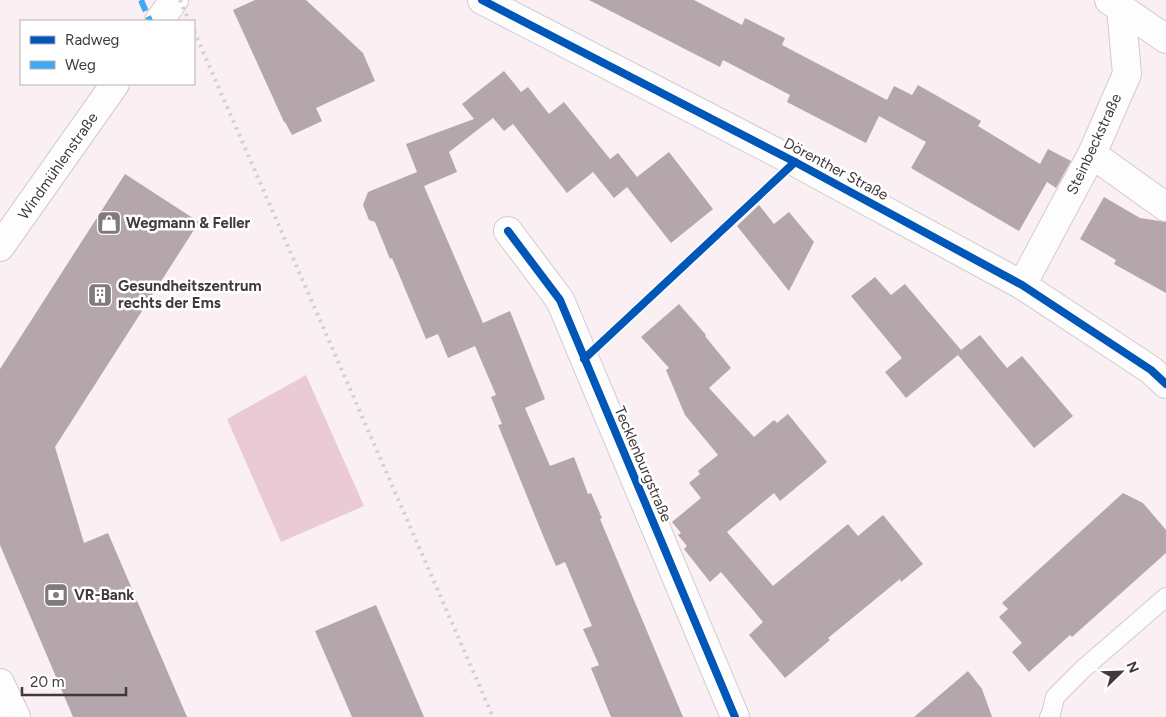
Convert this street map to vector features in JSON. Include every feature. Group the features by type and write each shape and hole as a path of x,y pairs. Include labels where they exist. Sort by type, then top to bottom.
{"street":[{"path":"160,20 174,0"},
{"name":"Dörenther Straße","path":"482,0 795,162 1022,285 1151,370 1166,384"},
{"path":"1115,4 1166,39"},
{"name":"Steinbeckstraße","path":"1022,285 1092,154 1127,74 1115,4"},
{"name":"Windmühlenstraße","path":"0,247 114,85"},
{"path":"1092,154 1166,207"},
{"name":"Tecklenburgstraße","path":"508,231 560,300 735,717"},
{"path":"0,683 16,717"}],"lane":[{"path":"1049,717 1055,697 1082,668 1166,597"}],"shaded area":[{"path":"306,375 364,506 281,542 227,419"}],"building":[{"path":"255,0 306,0 363,53 375,81 316,108 322,121 292,135 284,122 233,10"},
{"path":"589,0 694,0 742,25 745,18 785,38 782,45 887,100 894,86 912,95 918,85 981,121 978,126 1040,164 1048,149 1071,161 1056,188 1047,182 1019,231 911,168 926,142 879,116 866,143 787,102 790,95 723,60 720,67"},
{"path":"504,71 521,92 528,87 549,114 564,102 610,159 601,166 618,153 637,177 669,152 713,209 671,243 627,187 614,198 593,172 567,193 513,124 504,131 493,118 449,152 457,172 424,186 483,323 510,311 545,399 525,408 550,466 574,457 588,494 591,493 602,518 600,519 683,717 611,717 591,668 599,665 583,629 592,626 565,562 556,566 544,538 498,425 502,424 491,397 496,395 475,346 448,358 438,334 426,339 392,258 390,259 375,222 369,220 363,205 368,192 417,172 406,144 474,119 462,104"},
{"path":"125,174 199,222 55,447 84,543 108,533 187,717 73,717 0,545 0,369"},
{"path":"1104,197 1140,218 1166,222 1166,293 1114,264 1116,260 1080,239"},
{"path":"759,205 774,224 789,212 814,242 789,291 737,226"},
{"path":"875,277 891,295 905,284 961,350 980,335 1007,368 1022,356 1073,416 1034,448 958,355 906,398 885,372 902,358 851,296"},
{"path":"679,304 731,368 709,388 754,437 774,420 777,423 788,414 827,462 780,501 774,493 727,532 773,586 848,524 858,536 883,515 923,564 901,582 900,579 828,638 830,640 785,678 749,635 763,622 721,572 710,582 684,549 687,546 678,535 681,533 672,522 701,498 689,483 700,474 698,471 718,455 685,415 666,370 669,368 641,337"},
{"path":"1123,493 1143,503 1166,530 1166,553 1072,637 1070,635 1029,672 1012,652 1022,643 999,617 1008,609 1002,603"},
{"path":"376,605 424,717 352,717 315,631"},
{"path":"968,671 982,689 992,717 914,717"}],"railway":[{"path":"180,0 189,20"},
{"path":"195,33 493,717"}],"marked path":[{"path":"141,0 150,20"}],"cycle path":[{"path":"482,0 795,162 1022,285 1151,370 1166,384"},
{"path":"584,359 795,162"},
{"path":"508,231 560,300 735,717"}],"place":[{"name":"Wegmann & Feller","path":"109,223"},
{"name":"Gesundheitszentrum rechts der Ems","path":"100,295"},
{"name":"VR-Bank","path":"56,595"}]}
